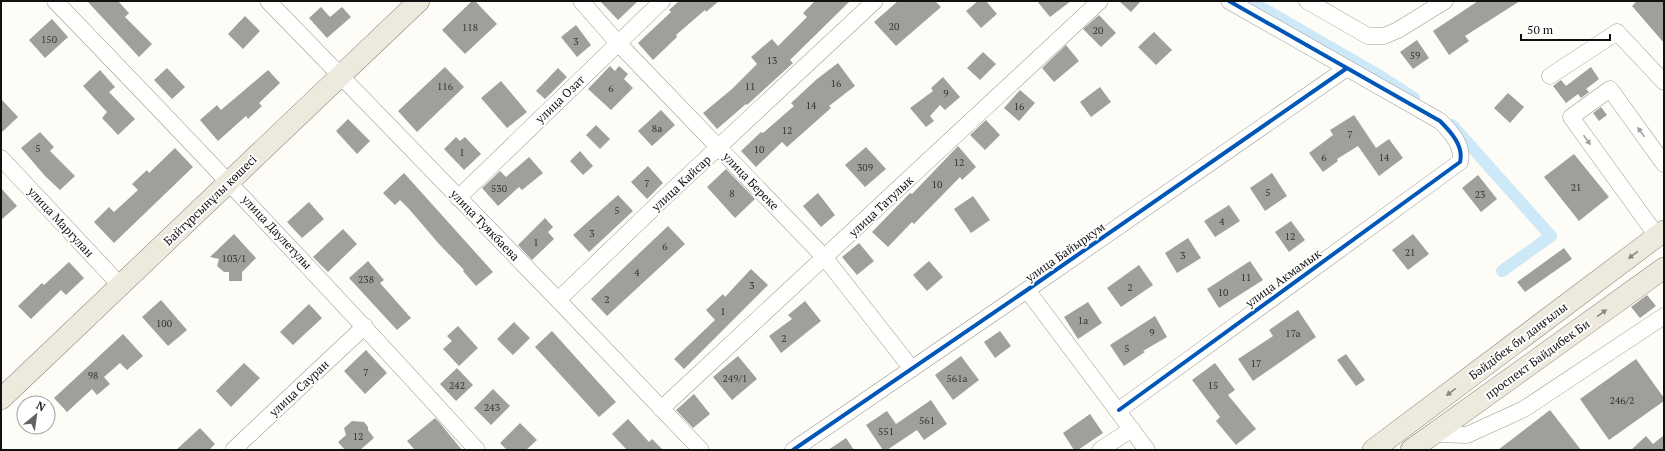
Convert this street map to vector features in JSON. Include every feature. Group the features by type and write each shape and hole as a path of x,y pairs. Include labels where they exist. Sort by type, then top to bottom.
{"main road":[{"name":"Байтұрсынұлы көшесі","path":"1,399 419,1"},
{"name":"Бәйдібек би даңғылы","path":"1373,450 1661,234"},
{"name":"проспект Байдибек Би","path":"1411,450 1663,271"}],"street":[{"name":"улица Даулетулы","path":"55,1 365,326 477,450"},
{"name":"улица Туякбаева","path":"268,1 701,450"},
{"name":"улица Береке","path":"581,1 618,43 825,258 912,369"},
{"name":"улица Озат","path":"458,198 662,1"},
{"name":"улица Кайсар","path":"558,300 667,195 875,1"},
{"name":"улица Татулык","path":"661,409 1100,1"},
{"path":"1229,1 1347,68"},
{"path":"1307,1 1368,36 1384,36 1398,30 1445,1"},
{"path":"1550,76 1616,32 1664,82"},
{"name":"улица Акмамык","path":"1119,410 1460,162 1462,155 1460,148 1452,133 1440,121 1347,68"},
{"name":"улица Байыркум","path":"792,450 1027,290 1347,68"},
{"path":"1661,234 1570,117 1610,89 1664,164"},
{"name":"улица Маргулан","path":"3,163 120,285"},
{"path":"1027,290 1148,450"},
{"path":"1433,434 1467,435 1524,409 1664,316"},
{"name":"улица Сауран","path":"233,450 365,326"},
{"path":"1100,450 1132,429"}],"building":[{"path":"87,1 118,1 129,13 125,17 152,44 139,57"},
{"path":"472,1 475,1 497,24 465,54 442,30"},
{"path":"600,1 638,1 618,20"},
{"path":"679,1 719,1 706,12 705,10 676,35 677,37 653,60 638,43 671,12 669,10"},
{"path":"815,1 850,1 790,60 793,63 747,105 746,104 717,129 703,113 732,89 757,64 751,57 772,39 778,46 807,17 803,13"},
{"path":"898,1 935,1 941,7 896,46 874,22"},
{"path":"978,1 986,1 997,14 981,28 966,11"},
{"path":"1037,1 1071,1 1050,17"},
{"path":"1119,1 1141,1 1131,12"},
{"path":"1478,1 1520,1 1465,36 1469,41 1449,55 1433,31"},
{"path":"1637,1 1664,1 1664,43 1632,6"},
{"path":"321,7 330,17 342,7 351,17 327,38 309,18"},
{"path":"1099,15 1116,33 1101,47 1083,29"},
{"path":"245,16 260,31 243,49 228,34"},
{"path":"52,19 68,37 45,58 29,40"},
{"path":"576,25 591,45 577,57 561,37"},
{"path":"1154,32 1172,50 1156,65 1138,47"},
{"path":"1417,40 1429,58 1413,69 1400,52"},
{"path":"1066,45 1079,61 1054,82 1042,68"},
{"path":"983,52 996,64 980,80 967,68"},
{"path":"838,63 855,86 829,106 831,108 787,147 782,142 756,167 741,151 761,132 763,133 794,106 791,103 817,79"},
{"path":"610,66 615,71 619,66 628,74 624,79 633,88 611,110 588,89"},
{"path":"445,67 464,87 417,132 398,111"},
{"path":"1591,67 1599,79 1586,89 1589,92 1581,98 1578,94 1566,103 1553,86 1561,80 1566,86"},
{"path":"167,68 185,87 172,99 154,80"},
{"path":"558,68 567,77 545,99 536,91"},
{"path":"100,70 115,87 109,92 135,119 118,135 102,118 107,112 83,86"},
{"path":"268,70 280,83 259,103 262,106 248,119 246,116 218,141 200,120 217,105 221,110"},
{"path":"943,77 960,97 945,110 940,105 930,116 934,121 926,127 910,108 933,91 931,88"},
{"path":"501,81 527,112 507,128 481,98"},
{"path":"1100,87 1111,102 1091,117 1080,102"},
{"path":"1020,90 1035,103 1019,121 1004,108"},
{"path":"1508,93 1524,107 1510,123 1494,108"},
{"path":"1,99 18,117 1,133"},
{"path":"1601,107 1607,115 1599,121 1593,113"},
{"path":"661,110 675,125 652,146 638,131"},
{"path":"1354,115 1376,148 1389,139 1403,158 1379,176 1358,146 1337,159 1338,161 1323,172 1309,153 1333,135 1330,130"},
{"path":"348,119 370,141 357,154 336,131"},
{"path":"986,120 1000,135 985,150 970,135"},
{"path":"596,125 610,139 600,149 586,135"},
{"path":"40,132 54,147 50,151 75,176 60,190 45,176 21,148"},
{"path":"456,137 460,141 465,137 481,154 464,170 444,149"},
{"path":"958,146 976,167 962,180 960,177 914,224 912,222 888,247 872,232 910,193 912,194"},
{"path":"866,147 886,169 865,187 845,165"},
{"path":"175,148 193,167 114,243 94,222 109,207 114,212 138,190 132,184 147,170 149,173"},
{"path":"580,151 593,166 583,175 570,161"},
{"path":"1574,154 1609,197 1579,221 1544,177"},
{"path":"529,157 543,173 522,190 519,187 498,206 482,188 500,171 506,177"},
{"path":"648,166 663,183 647,199 631,182"},
{"path":"726,169 755,199 735,218 707,187"},
{"path":"404,173 493,272 476,286 463,271 464,270 400,200 395,205 383,193"},
{"path":"1272,173 1287,196 1265,211 1250,188"},
{"path":"1478,175 1497,199 1481,212 1462,188"},
{"path":"1,188 17,206 1,220"},
{"path":"818,193 835,215 821,227 803,206"},
{"path":"618,195 633,211 589,252 573,235"},
{"path":"973,196 990,220 971,233 954,209"},
{"path":"309,202 324,219 302,238 287,222"},
{"path":"1229,205 1240,221 1215,237 1204,221"},
{"path":"545,218 553,227 548,232 554,239 532,260 518,245"},
{"path":"1291,221 1305,240 1289,252 1275,232"},
{"path":"668,226 685,244 607,316 591,299"},
{"path":"343,229 357,244 328,272 313,257"},
{"path":"234,234 256,258 242,272 242,281 229,281 229,272 224,272 217,266 219,259 210,257"},
{"path":"1413,234 1429,254 1408,270 1392,250"},
{"path":"1188,238 1201,258 1177,273 1165,253"},
{"path":"859,243 874,261 857,275 842,257"},
{"path":"1564,248 1572,259 1525,292 1517,282"},
{"path":"368,261 384,280 380,283 411,318 397,330 349,278"},
{"path":"929,261 943,277 927,291 913,275"},
{"path":"1250,261 1263,280 1219,308 1207,289"},
{"path":"69,262 84,278 66,295 61,290 31,319 18,306 42,283 44,285"},
{"path":"1139,265 1153,285 1121,307 1107,288"},
{"path":"751,269 768,285 684,369 674,359 715,320 706,310 723,294 725,297"},
{"path":"1647,295 1656,306 1640,318 1631,307"},
{"path":"161,300 187,330 168,346 142,317"},
{"path":"805,301 821,321 781,353 769,336 792,319 788,315"},
{"path":"1088,302 1102,323 1078,339 1064,317"},
{"path":"309,304 322,318 293,345 280,332"},
{"path":"1298,310 1316,337 1253,381 1238,359 1273,336 1269,330"},
{"path":"1155,316 1167,337 1143,351 1145,352 1124,366 1110,345"},
{"path":"514,322 530,338 513,355 497,339"},
{"path":"458,326 478,348 459,366 443,349 452,341 447,336"},
{"path":"552,331 616,402 599,417 535,347"},
{"path":"1000,331 1011,346 995,358 984,342"},
{"path":"123,334 143,356 127,370 120,363 104,377 110,384 97,395 92,389 67,412 56,400 56,396"},
{"path":"366,350 387,373 365,394 344,371"},
{"path":"1346,354 1365,380 1356,386 1337,360"},
{"path":"738,356 757,379 732,400 713,377"},
{"path":"961,356 979,380 953,400 935,375"},
{"path":"1636,359 1664,398 1664,401 1609,440 1580,399"},
{"path":"244,363 260,378 231,407 216,391"},
{"path":"1215,363 1235,390 1228,395 1256,429 1236,445 1216,421 1220,417 1192,380"},
{"path":"457,368 473,385 456,401 440,384"},
{"path":"493,389 510,406 491,425 474,408"},
{"path":"694,394 710,414 693,428 676,410"},
{"path":"931,400 947,424 924,440 917,430 887,450 883,450 866,425 887,411 896,424"},
{"path":"1550,410 1581,450 1498,450"},
{"path":"1090,414 1103,433 1078,450 1074,450 1063,433"},
{"path":"435,418 462,450 415,450 407,441"},
{"path":"628,419 649,442 652,439 663,450 627,450 612,434"},
{"path":"352,421 364,422 374,438 360,450 345,450 338,442 346,435 344,428"},
{"path":"520,423 537,440 526,450 507,450 500,443"},
{"path":"200,428 215,444 209,450 176,450"},
{"path":"1664,435 1664,450 1631,450 1646,436 1653,444"},
{"path":"846,438 854,450 828,450"}],"waterway":[{"path":"1250,1 1380,76 1414,98"},
{"path":"1452,125 1551,236 1502,271"}],"cycle path":[{"path":"1119,410 1460,162 1460,150 1456,140 1440,121 1229,1"},
{"path":"793,450 1347,68"}]}
